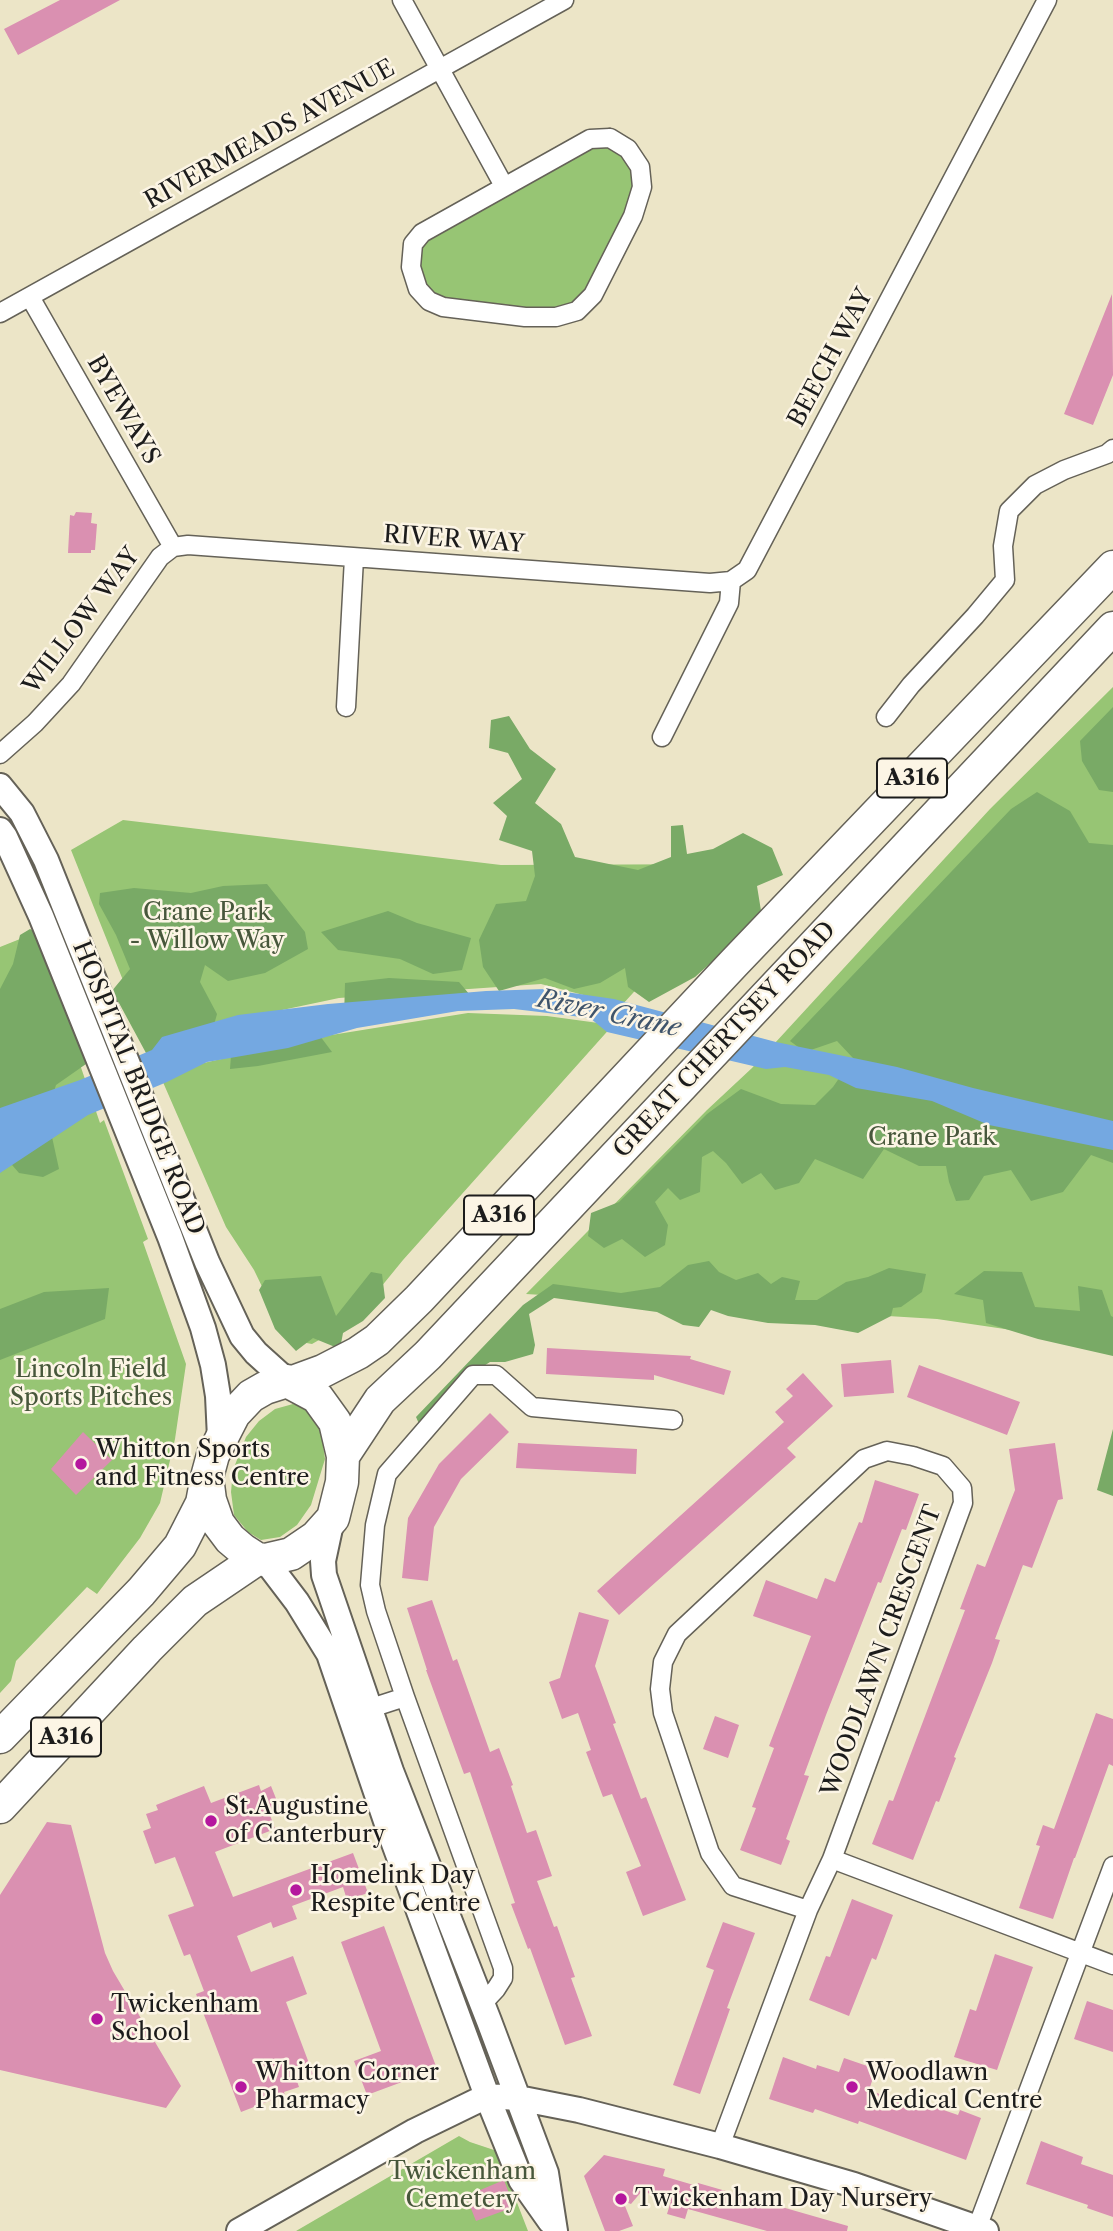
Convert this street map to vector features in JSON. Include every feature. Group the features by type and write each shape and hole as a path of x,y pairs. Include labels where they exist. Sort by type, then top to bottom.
{"highway":[{"name":"GREAT CHERTSEY ROAD","path":"290,1382 343,1362 377,1340 429,1289 734,963 1113,567"},
{"name":"GREAT CHERTSEY ROAD","path":"343,1456 380,1400 428,1355 1113,628"},
{"name":"A316","path":"0,1737 141,1592 180,1546 202,1503 213,1455 220,1438 247,1398 265,1388 290,1382 317,1397 335,1422 343,1456 342,1482 333,1518 316,1537 291,1554 261,1559 195,1601 0,1807"},
{"name":"A316","path":"207,1477 210,1500 218,1523 243,1550 261,1559"}],"main road":[{"name":"HOSPITAL BRIDGE ROAD","path":"0,786 22,813 46,860 207,1262 242,1336 256,1353 290,1382"},
{"name":"HOSPITAL BRIDGE ROAD","path":"0,830 41,916 170,1237 208,1348 218,1396 220,1438"},
{"path":"41,916 65,906"},
{"path":"333,1518 323,1561 324,1575 359,1713 487,2096 521,2180 554,2227"},
{"path":"261,1559 297,1602 329,1654 359,1713 482,2004 518,2098 546,2173 554,2227"},
{"path":"239,2231 415,2131 487,2096 518,2098 579,2110 720,2146 854,2185 981,2229"}],"street":[{"path":"402,0 504,186"},
{"name":"RIVERMEADS AVENUE","path":"0,313 564,0"},
{"name":"BEECH WAY","path":"731,581 747,570 1047,0"},
{"path":"610,138 628,149 640,167 642,187 633,216 593,295 577,311 556,317 525,317 443,307 429,301 418,289 411,267 413,244 422,233 504,186 590,139 610,138"},
{"name":"BYEWAYS","path":"30,296 173,547"},
{"path":"886,717 911,685 1005,580 1003,546 1009,511 1035,485 1113,449"},
{"name":"RIVER WAY","path":"173,547 188,545 710,583 731,581"},
{"name":"WILLOW WAY","path":"0,754 35,723 71,684 160,557 173,547"},
{"path":"346,707 354,558"},
{"path":"662,737 729,603 731,581"},
{"path":"482,2004 503,1978 503,1968 405,1697 369,1586 375,1525 387,1474 472,1375 496,1375 532,1407 673,1420"},
{"name":"WOODLAWN CRESCENT","path":"720,2146 807,1910 832,1859 963,1503 962,1488 943,1466 913,1456 887,1451 864,1459 677,1634 663,1662 660,1689 663,1713 710,1853 733,1886 807,1910"},
{"path":"359,1713 405,1697"},
{"path":"832,1859 1113,1965"},
{"path":"981,2229 1113,1866"}],"green space":[{"path":"590,139 628,149 642,187 593,295 556,317 429,301 413,244"},
{"name":"Crane Park","path":"1113,687 1113,1345 937,1319 526,1294 707,1110 752,1068 990,809"},
{"path":"1113,707 1113,792 1099,790 1082,761 1080,741"},
{"path":"509,716 530,749 556,769 535,803 561,824 575,857 638,870 671,857 671,826 683,825 687,854 713,849 743,833 772,848 783,875 757,886 762,917 695,977 649,1002 628,987 625,968 600,983 574,989 545,978 499,991 483,967 479,940 496,904 526,901 535,876 532,851 499,840 507,816 493,803 522,779 508,753 489,748 491,720"},
{"path":"1037,792 1070,811 1089,843 1113,845 1113,1163 1091,1155 1063,1192 1031,1201 1011,1170 984,1176 969,1200 956,1201 946,1166 919,1166 884,1149 863,1179 815,1159 799,1183 775,1190 761,1173 742,1184 713,1151 702,1157 700,1192 680,1200 668,1188 655,1202 668,1225 665,1245 645,1257 622,1239 604,1248 588,1236 591,1213 619,1202 707,1114 741,1089 781,1104 815,1105 833,1087 853,1058 837,1041 805,1052 790,1041 1011,809"},
{"name":"Crane Park - Willow Way","path":"123,820 501,865 747,864 727,890 622,1005 541,984 339,998 197,1028 148,1043 71,850"},
{"path":"267,884 305,932 308,949 265,973 228,981 205,965 200,982 217,1014 208,1047 146,1053 111,992 130,969 99,904 100,893 134,888 191,893 223,886"},
{"path":"388,911 417,923 471,938 462,970 433,974 400,959 338,950 321,932"},
{"path":"30,929 38,933 86,1064 56,1085 47,1114 59,1169 43,1177 19,1173 0,1151 0,989 13,964 20,935"},
{"name":"Lincoln Field Sports Pitches","path":"35,933 100,1123 104,1120 148,1239 143,1242 186,1364 175,1439 160,1503 140,1538 97,1594 87,1587 16,1661 11,1681 0,1693 0,947"},
{"path":"389,978 459,982 470,995 344,1018 345,983"},
{"path":"468,1013 547,1016 613,1025 403,1260 354,1320 312,1344 301,1342 282,1328 254,1270 226,1227 159,1073 319,1037"},
{"path":"317,1032 332,1052 230,1069 232,1043"},
{"path":"709,1261 719,1272 736,1280 758,1273 771,1284 782,1277 800,1281 795,1300 817,1300 846,1282 889,1268 926,1274 922,1292 901,1307 893,1308 891,1316 858,1333 815,1325 768,1323 711,1310 699,1327 683,1325 657,1312 554,1298 529,1314 535,1345 533,1354 505,1362 490,1362 476,1371 420,1426 416,1417 523,1305 553,1284 621,1293 660,1287 688,1265"},
{"path":"984,1271 1022,1272 1035,1307 1080,1311 1078,1286 1102,1290 1113,1317 1113,1356 1038,1339 986,1323 983,1300 954,1294"},
{"path":"371,1272 382,1274 385,1298 363,1321 343,1333 340,1349 313,1338 296,1351 275,1329 259,1290 265,1280 321,1276 336,1316"},
{"path":"109,1288 105,1319 0,1360 0,1309 44,1292"},
{"path":"293,1404 309,1409 320,1423 325,1459 311,1505 297,1525 280,1537 261,1540 248,1532 234,1515 231,1492 233,1470 246,1437 259,1421 275,1409"},
{"path":"1113,1429 1113,1496 1097,1490"},
{"name":"Twickenham Cemetery","path":"459,2136 497,2151 528,2231 296,2231"}],"water":[{"name":"River Crane","path":"545,989 614,999 776,1042 897,1067 1113,1121 1113,1150 989,1125 932,1101 856,1088 829,1075 785,1067 766,1069 607,1032 590,1018 514,1009 458,1011 357,1028 288,1048 207,1062 88,1115 0,1173 0,1108 80,1080 152,1050 162,1037 238,1015 328,1004"}],"building":[{"path":"60,0 120,0 18,55 4,29"},
{"path":"1112,294 1113,375 1093,425 1064,414"},
{"path":"76,512 92,513 91,523 97,524 95,550 91,550 91,553 68,553 70,515 74,516"},
{"path":"547,1348 691,1356 690,1359 731,1371 724,1395 654,1375 654,1380 546,1374"},
{"path":"891,1360 894,1393 844,1397 841,1364"},
{"path":"919,1365 1020,1402 1007,1435 907,1397"},
{"path":"803,1373 833,1406 787,1448 796,1457 619,1615 597,1591 784,1422 775,1412 793,1396 786,1389"},
{"path":"490,1413 509,1432 461,1479 434,1527 428,1581 402,1578 408,1518 439,1464"},
{"name":"Whitton Sports and Fitness Centre","path":"83,1432 112,1460 76,1495 51,1469"},
{"path":"518,1443 637,1449 636,1474 516,1468"},
{"path":"1055,1443 1063,1499 1058,1500 1032,1568 1023,1565 995,1639 1000,1640 992,1663 939,1802 936,1801 913,1860 872,1844 889,1800 893,1801 965,1610 960,1609 977,1564 985,1567 1015,1490 1009,1449"},
{"path":"875,1480 919,1494 906,1530 902,1529 881,1583 878,1582 826,1715 804,1775 809,1776 786,1839 790,1841 781,1865 740,1850 756,1808 752,1807 774,1748 769,1746 811,1636 753,1616 766,1580 817,1599 825,1578 835,1582 859,1522 862,1523"},
{"path":"432,1600 453,1661 457,1659 490,1752 499,1748 527,1833 536,1830 552,1876 537,1881 554,1927 557,1926 575,1977 571,1978 592,2036 565,2045 511,1904 515,1903 470,1772 464,1774 426,1670 407,1608"},
{"path":"579,1612 609,1620 595,1666 641,1799 646,1797 686,1900 643,1916 626,1872 641,1866 612,1794 603,1797 586,1752 591,1750 578,1713 562,1719 549,1682 560,1678"},
{"path":"1096,1713 1113,1719 1113,1766 1109,1764 1053,1919 1019,1908 1040,1846 1036,1845 1043,1825 1054,1829"},
{"path":"715,1716 739,1725 728,1758 703,1749"},
{"path":"259,1785 261,1791 271,1786 281,1811 270,1815 275,1829 215,1852 233,1897 353,1853 368,1893 347,1900 343,1887 292,1906 297,1919 273,1928 271,1922 237,1936 251,1972 293,1956 307,1994 286,2002 313,2074 297,2081 299,2087 284,2092 285,2095 241,2112 196,1994 204,1991 190,1954 184,1956 168,1915 194,1906 175,1857 155,1864 143,1831 151,1828 146,1814 158,1810 156,1805 204,1786 211,1803"},
{"name":"Twickenham School","path":"47,1822 71,1825 105,1953 181,2086 166,2108 0,2070 0,1895"},
{"path":"852,1899 893,1915 876,1960 872,1958 849,2016 809,2000 826,1956 830,1957"},
{"path":"723,1922 755,1933 727,2008 730,2009 700,2094 673,2085 714,1970 706,1967"},
{"path":"384,1926 437,2069 367,2095 354,2061 381,2051 341,1942"},
{"path":"995,1954 1033,1967 997,2070 954,2057 970,2009 976,2011"},
{"path":"1087,2001 1113,2010 1113,2052 1074,2039"},
{"path":"783,2057 816,2069 817,2065 839,2072 844,2058 876,2069 869,2090 914,2107 917,2101 958,2115 960,2110 981,2118 966,2160 859,2121 858,2124 815,2109 813,2113 769,2099"},
{"path":"1041,2141 1083,2157 1081,2164 1113,2175 1113,2217 1087,2208 1088,2205 1026,2184"},
{"path":"604,2155 665,2169 663,2176 697,2186 698,2183 848,2226 847,2231 767,2231 688,2209 685,2219 667,2214 671,2201 642,2191 631,2204 623,2201 633,2226 619,2231 605,2231 584,2176"},
{"path":"504,2180 514,2207 476,2221 466,2196"}],"place":[{"name":"Whitton Sports and Fitness Centre","path":"81,1464"},
{"name":"St.Augustine of Canterbury","path":"211,1821"},
{"name":"Homelink Day Respite Centre","path":"296,1890"},
{"name":"Twickenham School","path":"97,2019"},
{"name":"Whitton Corner Pharmacy","path":"241,2087"},
{"name":"Woodlawn Medical Centre","path":"852,2087"},
{"name":"Twickenham Day Nursery","path":"621,2199"}]}
